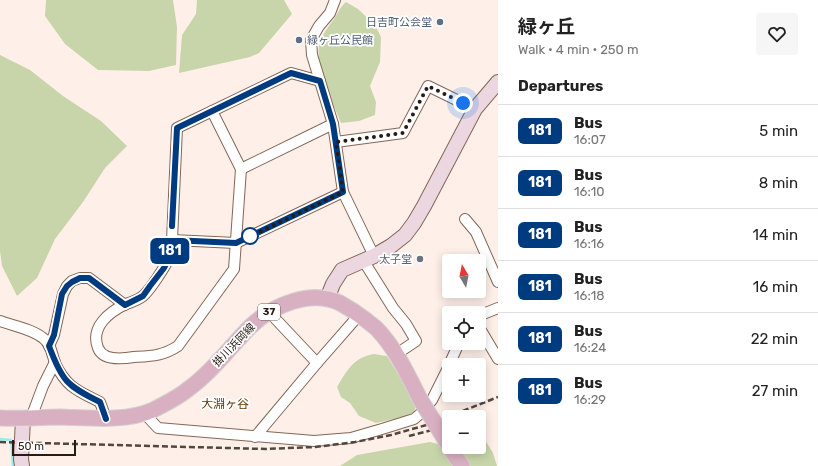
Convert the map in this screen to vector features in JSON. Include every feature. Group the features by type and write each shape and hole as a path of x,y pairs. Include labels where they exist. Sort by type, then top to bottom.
{"main road":[{"name":"掛川浜岡線","path":"0,418 106,419 144,413 168,402 188,390 210,370 252,326 269,312 282,305 314,298 327,299 340,303 377,329 400,360 420,399 442,435"},
{"name":"掛川浜岡線","path":"454,454 462,466"}],"street":[{"path":"335,0 330,13 319,26 311,40 312,55 333,124 343,192 369,258 392,308 406,324 416,341 404,349"},
{"path":"212,111 241,169 234,269 178,346 168,352 152,356 110,358 100,352 96,343 97,330 104,319 125,305 143,296 164,268 169,258 172,240 177,128 212,111 291,73 320,81"},
{"path":"327,299 333,284 342,270 391,246 401,238 414,223 475,109 498,82"},
{"path":"336,142 403,133 428,86 475,109"},
{"path":"241,169 333,124"},
{"path":"172,240 236,243 343,192"},
{"path":"465,219 476,232 498,282"},
{"path":"49,346 54,335 62,294 67,286 72,282 80,278 89,278 125,305"},
{"path":"486,313 498,308"},
{"path":"269,312 317,363"},
{"path":"255,437 359,315"},
{"path":"0,321 43,337 49,346 55,362 64,378 73,388 100,402 106,419"},
{"path":"486,339 498,359"},
{"path":"22,466 21,459 27,418 55,362"},
{"path":"144,413 158,428 314,441 351,438 414,419 432,400 442,380"}],"green space":[{"path":"46,0 173,0 177,27 176,65 149,71 98,70 65,44 45,16"},
{"path":"197,0 284,0 292,14 259,53 250,57 179,73 182,35 196,14"},
{"path":"346,2 358,9 375,25 381,37 380,62 370,86 376,102 375,115 359,121 341,123 322,74 319,46 327,28"},
{"path":"0,55 30,70 63,96 101,121 127,146 105,168 83,202 55,239 37,278 17,296 2,266 0,251"},
{"path":"374,354 387,356 417,404 414,412 403,417 376,423 359,416 350,403 341,397 337,387 348,370 356,361"},
{"path":"430,442 442,445 442,454 447,454 454,466 340,466 357,455"},
{"path":"486,442 493,453 497,466 470,466 462,454 486,454"}],"waterway":[{"path":"0,439 11,440 13,466"}],"railway":[{"path":"0,442 266,449 315,447 355,442 391,435 430,424 498,397"},
{"path":"409,436 442,426"}],"bus line":[{"name":"181","path":"106,419 100,402 73,388 64,378 55,362 49,346 54,335 62,294 67,286 80,278 89,278 125,305 143,296 164,268 169,258 172,240 236,243 343,192 333,124 320,81 291,73 177,128 172,226"}],"place":[{"name":"日吉町公会堂","path":"440,22"},
{"name":"緑ヶ丘公民館","path":"299,40"},
{"name":"太子堂","path":"420,259"}],"district":[{"name":"大淵ヶ谷","path":"225,404"}],"route":[{"path":"250,236 249,237 343,192 336,142 403,133 428,86 463,103"}]}
